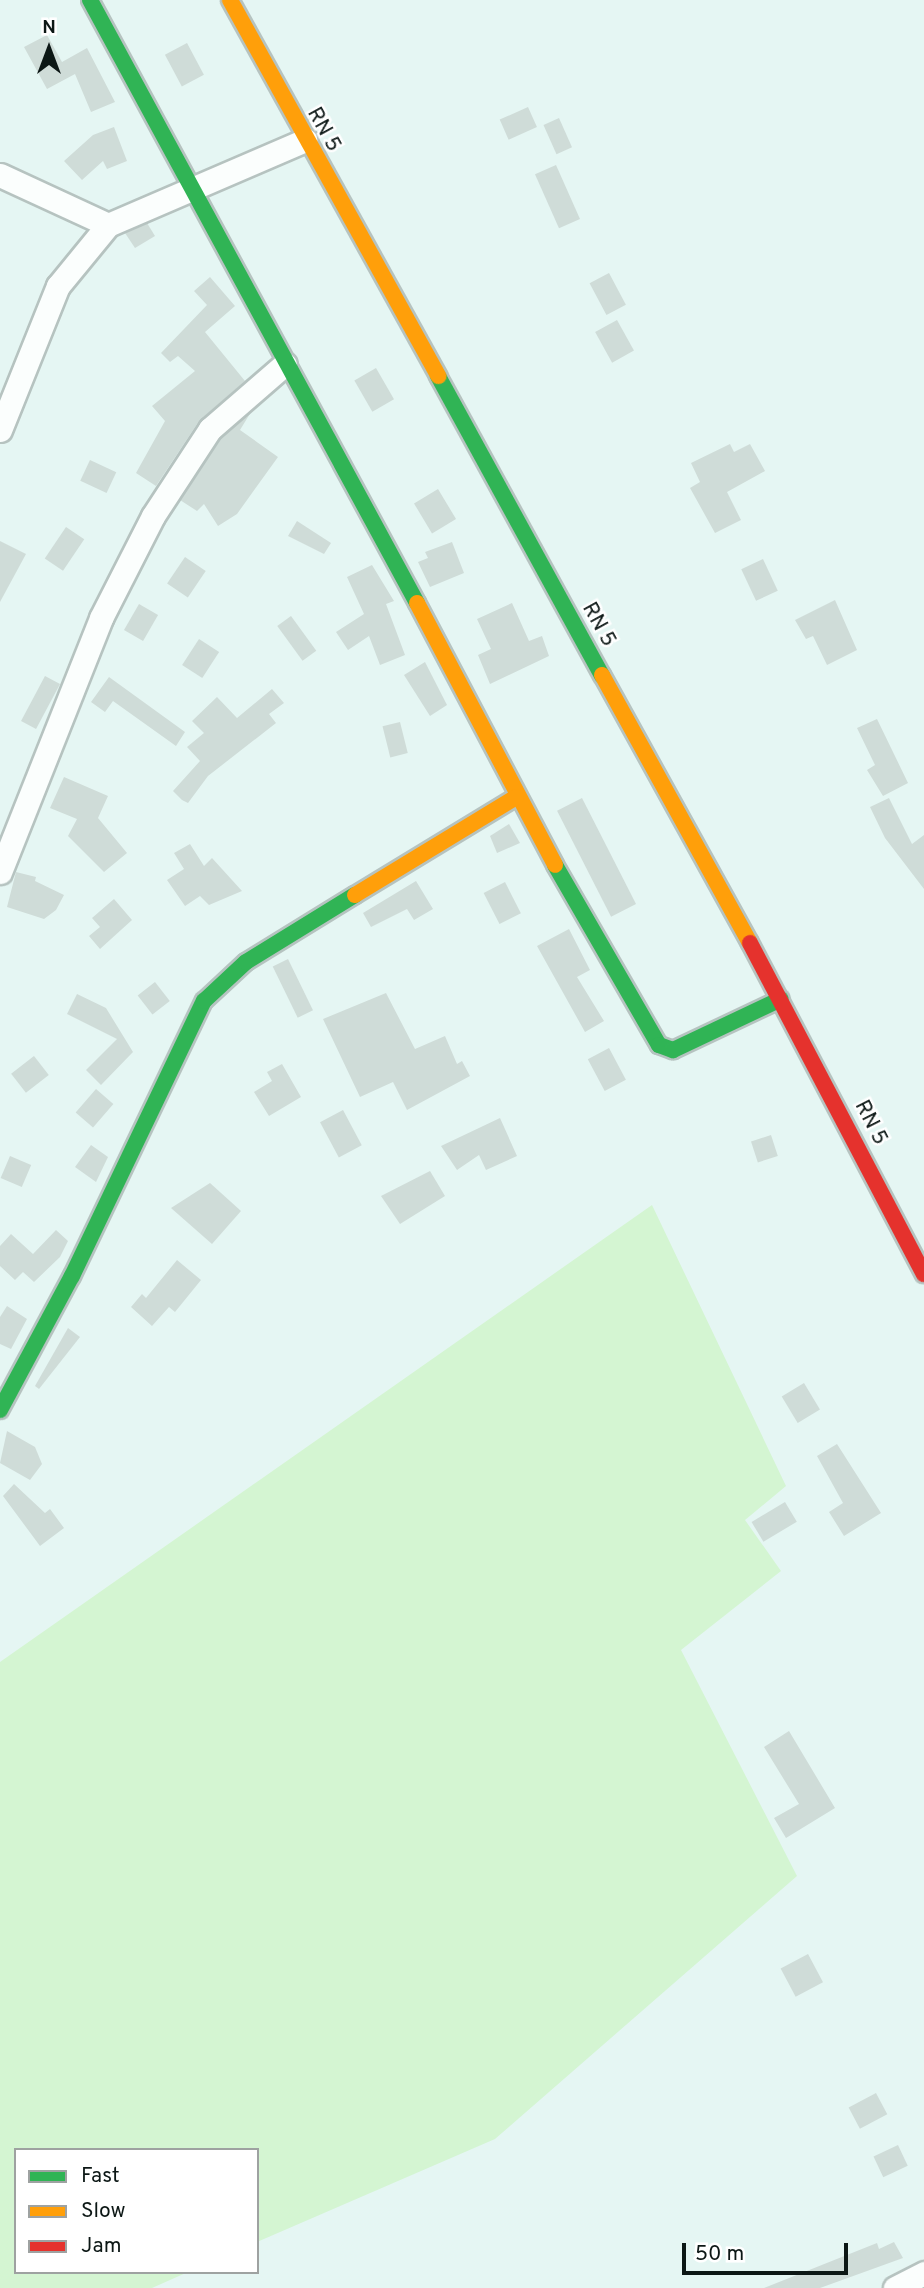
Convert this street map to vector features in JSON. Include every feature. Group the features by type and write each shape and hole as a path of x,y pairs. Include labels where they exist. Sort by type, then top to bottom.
{"street":[{"path":"90,0 285,364 383,537 516,797 664,1049 781,999"},
{"name":"RN 5","path":"230,0 781,999 924,1273"},
{"path":"0,430 58,286 108,225 305,140"},
{"path":"0,175 108,225"},
{"path":"0,872 101,618 164,496 209,429 285,364"},
{"path":"0,1409 72,1276 204,1001 246,962 516,797"},
{"path":"895,2288 924,2273"}],"green space":[{"path":"652,1205 786,1486 745,1520 781,1571 681,1650 797,1876 495,2139 259,2241 259,2148 14,2148 14,2274 184,2274 152,2288 0,2288 0,1662"}],"building":[{"path":"47,35 62,62 87,48 115,102 91,112 75,74 47,89 24,47"},
{"path":"187,43 204,75 182,87 165,55"},
{"path":"528,107 537,127 509,140 500,120"},
{"path":"559,118 572,147 556,154 543,125"},
{"path":"114,127 127,161 107,169 103,161 82,180 64,161 93,135"},
{"path":"556,165 580,219 559,228 535,174"},
{"path":"147,223 155,236 135,248 125,233"},
{"path":"609,273 626,305 606,315 590,283"},
{"path":"210,277 235,306 205,332 245,381 199,421 156,486 136,473 165,421 152,406 195,371 178,356 170,362 161,353 207,305 194,291"},
{"path":"617,320 634,351 612,363 595,332"},
{"path":"376,368 394,399 372,412 354,380"},
{"path":"251,412 240,430 278,457 237,514 218,526 204,504 197,511 180,500 221,438"},
{"path":"730,444 734,452 750,444 765,471 727,492 741,520 715,533 690,488 700,482 691,463"},
{"path":"90,460 116,472 107,493 80,481"},
{"path":"438,489 456,519 432,533 414,503"},
{"path":"297,521 331,543 324,554 288,536"},
{"path":"66,527 84,539 63,571 45,559"},
{"path":"0,541 26,554 0,602"},
{"path":"452,542 464,573 430,587 418,562 428,558 425,552"},
{"path":"185,557 206,571 188,598 167,584"},
{"path":"763,559 778,591 756,601 741,569"},
{"path":"372,565 394,601 386,604 405,655 380,665 369,636 348,650 336,632 364,614 347,577"},
{"path":"835,600 857,650 827,665 813,636 806,639 795,620"},
{"path":"512,603 529,641 542,636 549,656 490,684 478,655 491,649 477,619"},
{"path":"139,604 158,615 143,641 124,630"},
{"path":"291,616 316,651 303,661 277,626"},
{"path":"199,639 219,652 202,678 182,665"},
{"path":"425,662 447,705 430,716 404,675"},
{"path":"45,676 60,684 36,729 21,721"},
{"path":"109,677 185,732 176,746 113,701 105,712 91,702"},
{"path":"272,689 284,703 269,714 276,723 208,776 188,803 182,800 173,791 200,761 187,747 204,733 192,721 217,697 237,718"},
{"path":"877,719 908,783 883,796 867,770 875,765 857,728"},
{"path":"400,722 408,753 390,757 383,726"},
{"path":"64,777 108,796 98,818 127,853 104,872 68,836 77,819 50,808"},
{"path":"582,798 636,904 611,917 557,811"},
{"path":"889,798 912,844 924,835 924,889 885,838 870,807"},
{"path":"509,824 520,843 497,853 490,836"},
{"path":"190,844 204,866 212,858 242,891 209,905 200,896 185,906 167,880 184,869 174,853"},
{"path":"16,872 36,877 35,881 64,895 56,910 44,919 7,907"},
{"path":"416,881 433,909 414,920 407,909 371,927 363,913"},
{"path":"505,882 521,913 500,924 484,893"},
{"path":"114,899 132,920 100,949 89,936 100,927 92,918"},
{"path":"569,929 590,970 577,977 604,1021 585,1032 537,946"},
{"path":"288,959 313,1010 298,1018 273,966"},
{"path":"155,982 170,1001 152,1014 138,996"},
{"path":"386,993 415,1049 445,1036 457,1064 462,1061 470,1076 407,1110 393,1082 360,1097 323,1019"},
{"path":"77,994 106,1008 133,1052 101,1085 86,1070 117,1039 67,1014"},
{"path":"609,1048 626,1080 605,1091 588,1059"},
{"path":"34,1056 49,1075 26,1093 11,1074"},
{"path":"282,1064 301,1097 269,1116 254,1092 272,1081 267,1072"},
{"path":"96,1089 113,1104 93,1127 76,1112"},
{"path":"343,1110 362,1145 339,1158 320,1122"},
{"path":"500,1118 517,1156 486,1170 479,1155 457,1170 441,1146"},
{"path":"771,1135 778,1156 758,1162 751,1141"},
{"path":"91,1145 108,1157 96,1182 75,1167"},
{"path":"10,1156 31,1165 22,1187 1,1178"},
{"path":"430,1171 445,1196 400,1224 381,1196"},
{"path":"210,1183 241,1211 212,1244 171,1208"},
{"path":"56,1230 68,1241 60,1257 34,1282 23,1272 15,1280 0,1266 0,1246 11,1234 33,1254"},
{"path":"177,1260 201,1280 175,1312 169,1307 152,1326 131,1307 142,1294 146,1298"},
{"path":"7,1306 27,1319 11,1349 0,1344 0,1317"},
{"path":"68,1328 80,1337 39,1389 35,1386"},
{"path":"804,1383 820,1410 798,1423 782,1396"},
{"path":"7,1431 35,1447 42,1464 30,1480 0,1463"},
{"path":"837,1444 881,1513 844,1536 829,1512 843,1503 817,1456"},
{"path":"14,1484 45,1513 50,1509 64,1528 40,1546 3,1496"},
{"path":"785,1502 797,1522 763,1542 752,1522"},
{"path":"789,1731 835,1808 786,1838 774,1818 799,1804 764,1747"},
{"path":"808,1954 823,1982 796,1997 781,1969"},
{"path":"876,2093 887,2114 860,2129 849,2108"},
{"path":"898,2145 908,2166 883,2177 874,2156"},
{"path":"894,2242 903,2258 820,2288 764,2288 877,2243 879,2249"}],"traffic: fast":[{"path":"90,0 417,603"},
{"path":"438,376 602,675"},
{"path":"555,865 659,1045 673,1050 781,999"},
{"path":"0,1410 72,1276 204,1001 246,962 355,895"}],"traffic: slow":[{"path":"230,0 438,376"},
{"path":"417,603 555,865"},
{"path":"602,675 750,943"},
{"path":"355,895 516,797"}],"traffic: jam":[{"path":"750,943 924,1274"}]}
